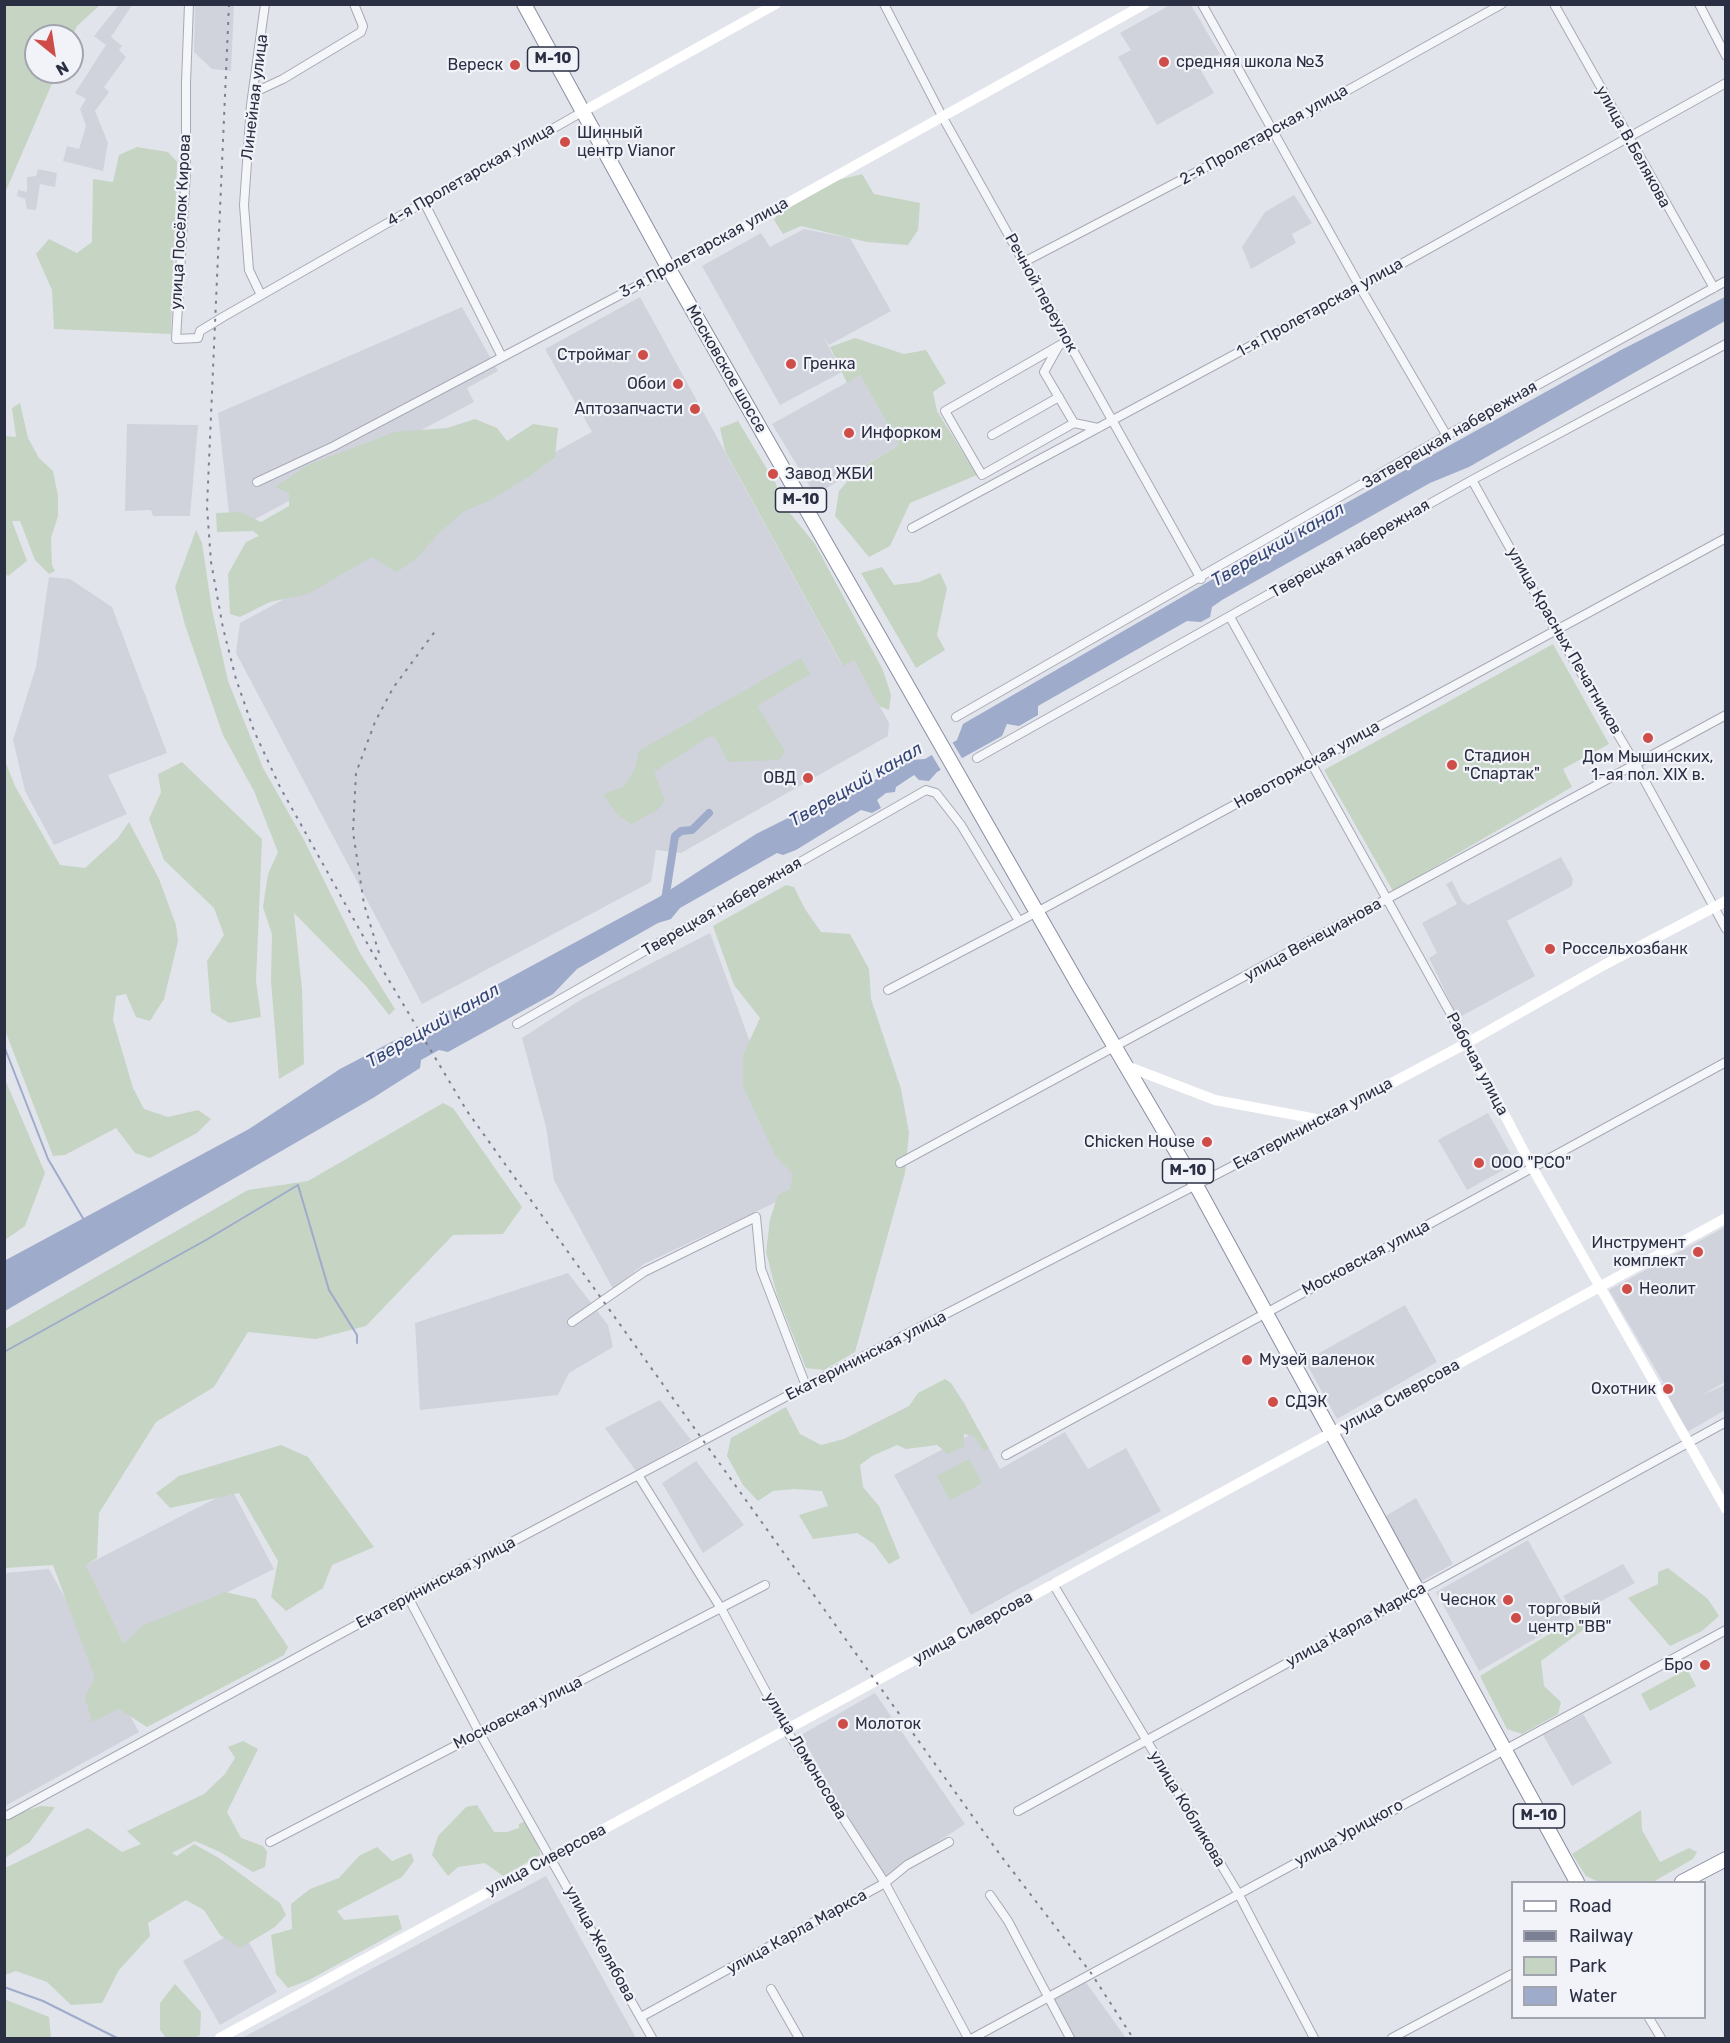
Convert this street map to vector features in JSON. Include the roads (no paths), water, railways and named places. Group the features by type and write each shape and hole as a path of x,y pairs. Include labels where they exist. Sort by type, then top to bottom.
{"highway":[{"name":"Московское шоссе","path":"524,4 669,269 1037,912"},
{"name":"М-10","path":"1037,912 1196,1185 1502,1749 1576,1881"},
{"path":"1684,1881 1725,1859"}],"street":[{"name":"улица Посёлок Кирова","path":"189,4 186,171 178,275 176,339 198,338 200,331 261,295"},
{"name":"Линейная улица","path":"261,295 249,270 244,204 253,93 265,4"},
{"path":"253,93 283,79 361,32 363,26 354,4"},
{"name":"4-я Пролетарская улица","path":"261,295 776,4"},
{"name":"Речной переулок","path":"884,4 942,116 1201,579"},
{"name":"3-я Пролетарская улица","path":"257,482 334,446 669,269 1145,4"},
{"path":"1202,4 1360,287 1447,435"},
{"name":"2-я Пролетарская улица","path":"1024,262 1273,132 1502,4"},
{"name":"улица В.Белякова","path":"1554,4 1714,288"},
{"path":"1699,4 1725,56"},
{"name":"1-я Пролетарская улица","path":"912,528 1360,287 1725,83"},
{"path":"424,202 502,357"},
{"name":"Затверецкая набережная","path":"956,717 1201,579 1447,435 1725,281"},
{"path":"1067,340 945,411 982,475 1074,423 1098,428"},
{"name":"Тверецкая набережная","path":"977,758 1472,480 1725,344"},
{"path":"1059,346 1044,372 1074,423"},
{"path":"992,435 1059,397"},
{"name":"улица Красных Печатников","path":"1472,480 1555,629 1635,763 1725,929"},
{"name":"Новоторжская улица","path":"888,990 1037,912 1725,538"},
{"name":"Рабочая улица","path":"1230,617 1467,1043 1532,1167 1725,1509"},
{"name":"улица Венецианова","path":"900,1163 1725,715"},
{"name":"Тверецкая набережная","path":"517,1024 926,790 936,793 961,825 1019,921"},
{"name":"Екатерининская улица","path":"8,1815 408,1597 806,1386 1322,1120 1725,901"},
{"name":"Московская улица","path":"1006,1455 1725,1062"},
{"path":"1129,1067 1215,1100 1322,1120"},
{"path":"572,1322 644,1272 756,1216 760,1269 806,1386"},
{"name":"улица Сиверсова","path":"220,2038 1725,1218"},
{"name":"улица Карла Маркса","path":"1018,1811 1725,1422"},
{"name":"улица Ломоносова","path":"638,1475 722,1610 787,1731 885,1883 968,2038"},
{"name":"улица Кобликова","path":"1053,1584 1238,1893 1314,2038"},
{"name":"Московская улица","path":"270,1842 765,1586"},
{"name":"улица Желябова","path":"408,1597 479,1732 652,2038"},
{"name":"улица Урицкого","path":"973,2038 1725,1630"},
{"name":"улица Карла Маркса","path":"641,2017 885,1883 907,1865 949,1842"},
{"path":"990,1895 1008,1922 1070,2038"},
{"path":"1392,2038 1511,1975"},
{"path":"771,1989 799,2038"},
{"path":"1650,2019 1660,2038"}],"water":[{"name":"Тверецкий канал","path":"1725,297 1725,321 1469,467 1430,483 1222,600 1212,607 1210,617 1201,622 1187,621 1038,706 1038,715 1019,726 1007,724 1002,736 937,772 929,781 919,780 914,775 896,787 895,792 886,793 877,800 881,808 872,813 861,810 796,850 783,855 777,853 680,908 671,919 658,923 577,969 553,994 448,1052 439,1050 421,1060 420,1068 373,1098 5,1311 4,1261 249,1129 340,1069 399,1038 413,1034 439,1016 659,897 756,834 824,800 854,792 910,760 925,759 957,740 963,724 1294,532 1621,350"}],"waterway":[{"path":"665,900 675,836 681,831 692,830 709,813"},
{"path":"4,1046 48,1159 84,1220"},
{"path":"4,1352 206,1240 298,1185 329,1290 357,1335 357,1343"},
{"path":"4,1987 43,2001 117,2038"}],"railway":[{"path":"229,4 207,507 211,562 223,628 236,679 254,731 280,787 372,952 467,1111 1001,1856 1091,1973 1133,2038"},
{"path":"379,953 364,904 353,832 356,773 375,722 393,688 436,630"}],"place":[{"name":"средняя школа №3","path":"1164,62"},
{"name":"Вереск","path":"515,65"},
{"name":"Шинный центр Vianor","path":"565,142"},
{"name":"Строймаг","path":"643,355"},
{"name":"Гренка","path":"791,364"},
{"name":"Обои","path":"678,384"},
{"name":"Аптозапчасти","path":"695,409"},
{"name":"Инфорком","path":"849,433"},
{"name":"Завод ЖБИ","path":"773,474"},
{"name":"Дом Мышинских, 1-ая пол. XIX в.","path":"1648,738"},
{"name":"Стадион \"Спартак\"","path":"1452,765"},
{"name":"ОВД","path":"808,778"},
{"name":"Россельхозбанк","path":"1550,949"},
{"name":"Chicken House","path":"1207,1142"},
{"name":"ООО \"РСО\"","path":"1479,1163"},
{"name":"Инструмент комплект","path":"1698,1252"},
{"name":"Неолит","path":"1627,1289"},
{"name":"Музей валенок","path":"1247,1360"},
{"name":"Охотник","path":"1668,1389"},
{"name":"СДЭК","path":"1273,1402"},
{"name":"Чеснок","path":"1508,1600"},
{"name":"торговый центр \"ВВ\"","path":"1516,1618"},
{"name":"Бро","path":"1705,1665"},
{"name":"Молоток","path":"843,1724"}]}
